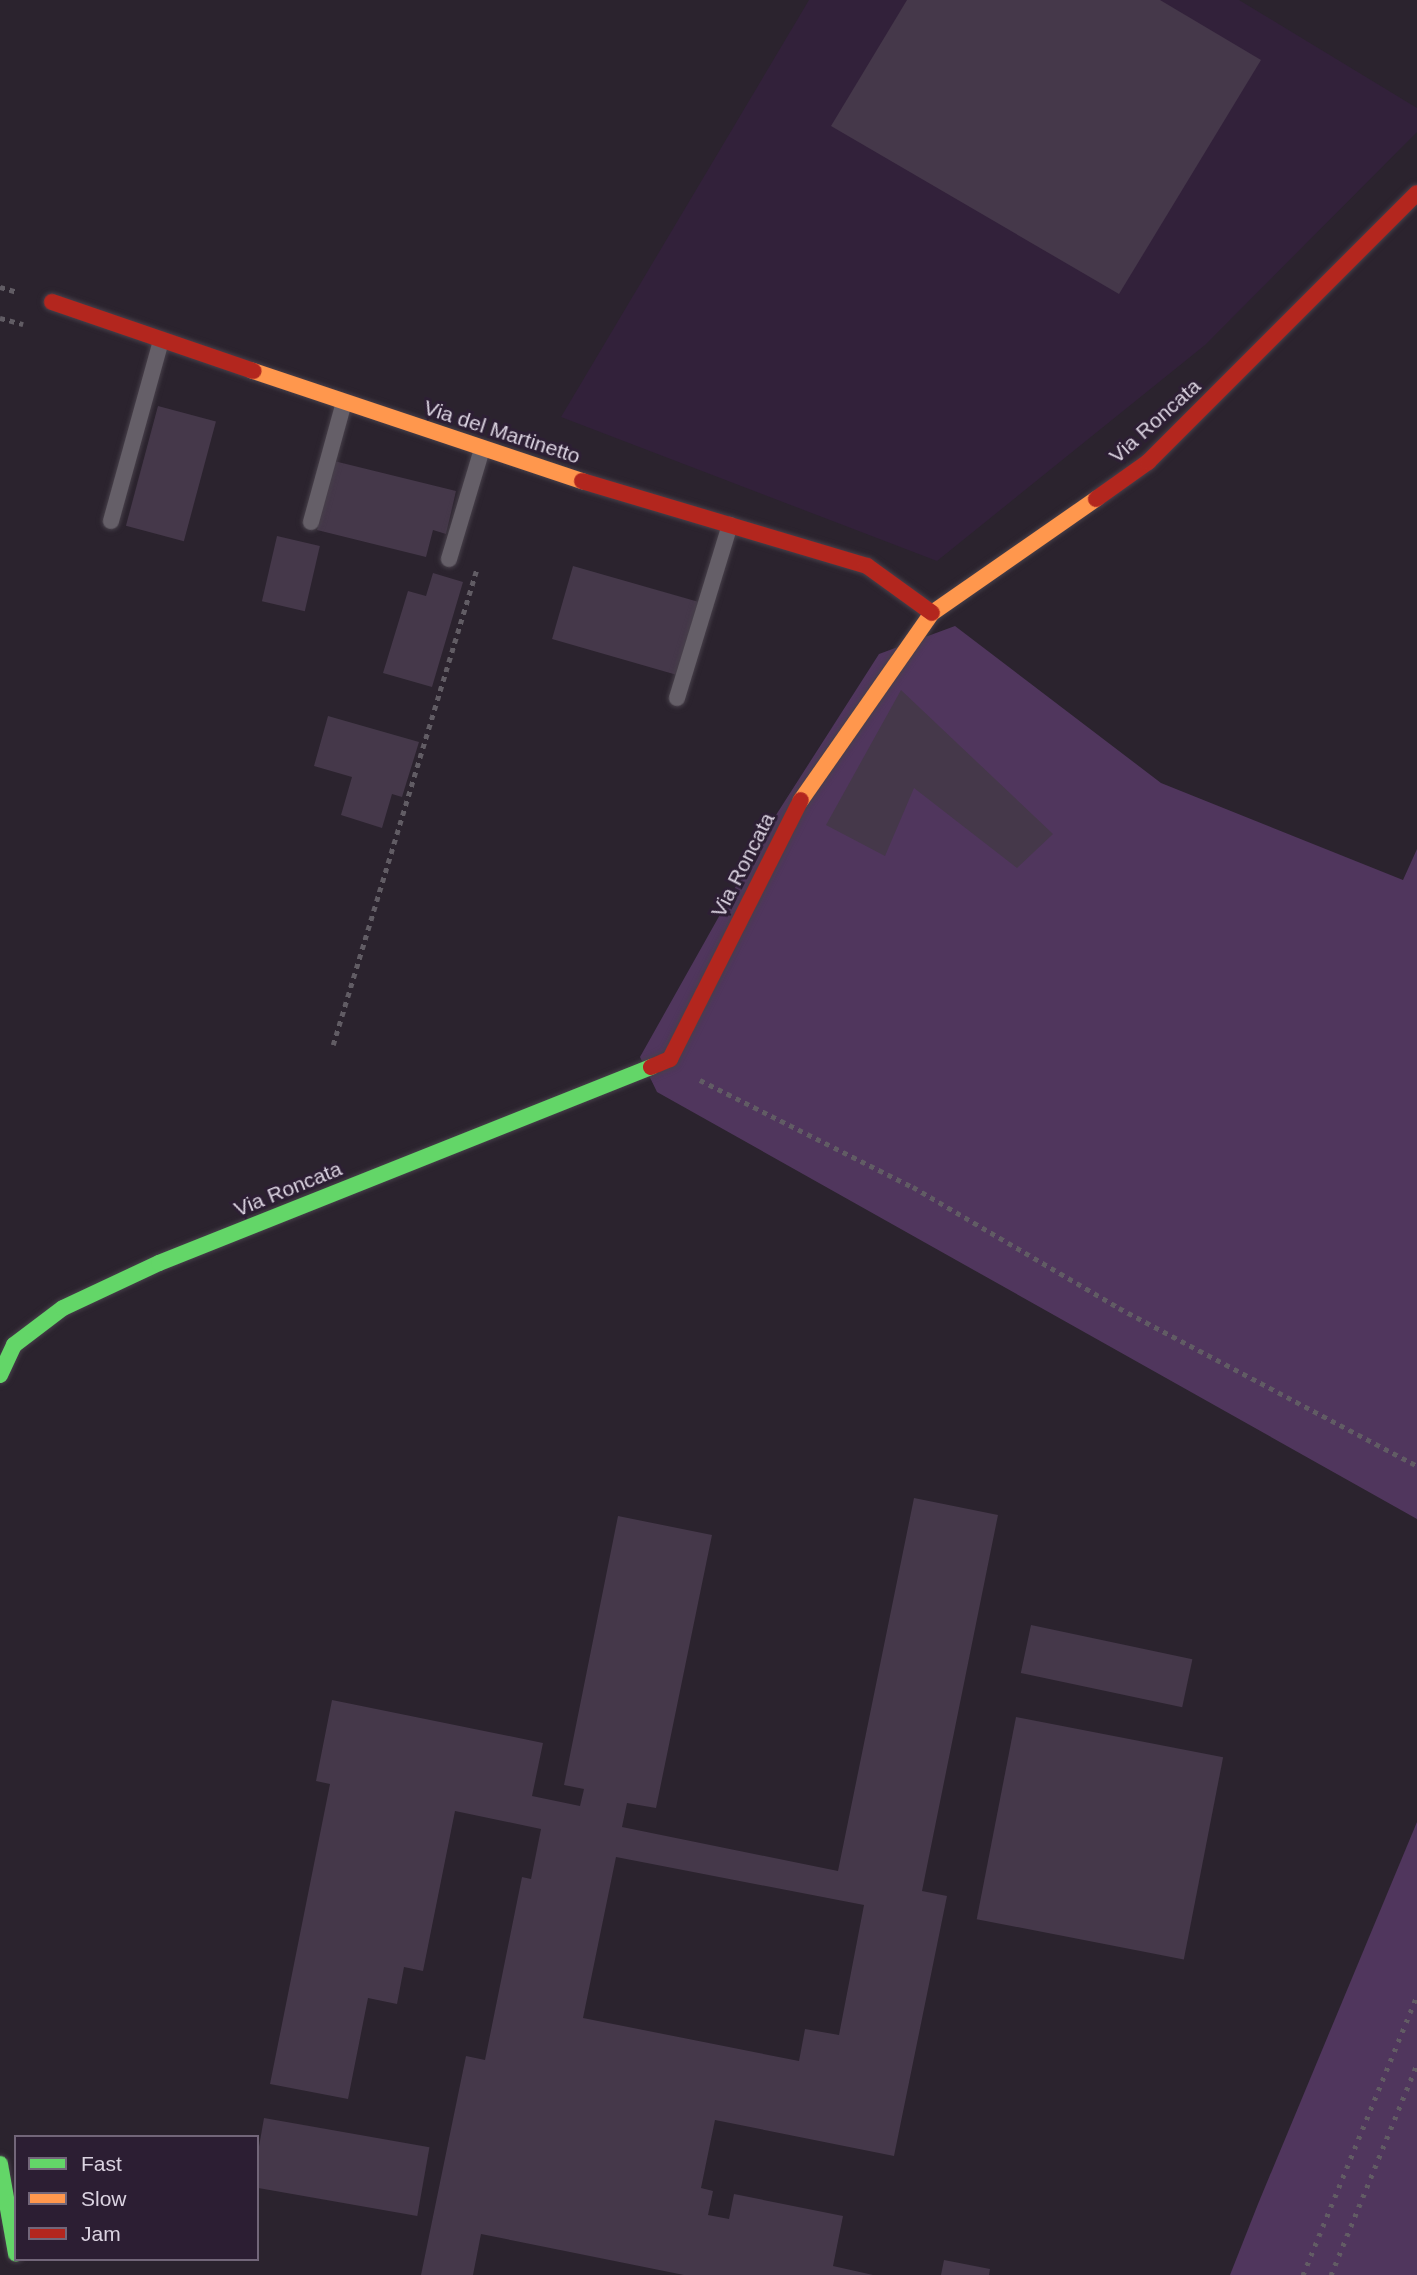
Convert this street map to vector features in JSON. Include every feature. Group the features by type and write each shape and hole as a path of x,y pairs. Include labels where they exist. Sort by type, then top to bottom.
{"street":[{"name":"Via Roncata","path":"0,1375 14,1345 87,1297 670,1059 794,811 932,613 1148,462 1417,193"},
{"name":"Via del Martinetto","path":"52,302 482,449 867,566 932,613"},
{"path":"0,2164 14,2243"}],"lane":[{"path":"111,521 161,341"},
{"path":"310,523 344,402"},
{"path":"449,559 482,449"},
{"path":"677,698 730,525"}],"path":[{"path":"333,1045 477,566"},
{"path":"670,1059 1417,1466"}],"shaded area":[{"path":"809,0 1239,0 1417,108 1417,132 1205,345 937,561 561,417"},
{"path":"955,626 1161,783 1403,880 1417,849 1417,1519 657,1092 640,1057 776,815 879,654"},
{"path":"1417,1822 1417,2275 1230,2275 1258,2204"}],"building":[{"path":"907,0 1160,0 1261,60 1119,294 831,126"},
{"path":"158,406 216,422 184,541 126,526"},
{"path":"334,461 456,491 446,534 433,530 426,557 317,530"},
{"path":"277,536 320,546 305,611 262,601"},
{"path":"573,566 698,602 677,675 552,639"},
{"path":"433,573 463,582 432,687 383,673 408,591 426,596"},
{"path":"901,690 1053,834 1017,868 914,788 885,856 826,825"},
{"path":"328,716 419,742 402,797 392,794 382,828 341,815 352,777 314,766"},
{"path":"914,1498 998,1515 922,1891 947,1896 894,2156 715,2120 701,2188 713,2191 708,2215 729,2219 734,2194 843,2216 833,2266 873,2275 684,2275 481,2234 473,2275 421,2275 466,2056 485,2060 522,1877 531,1879 541,1829 455,1811 423,1971 404,1967 397,2004 368,1998 348,2099 270,2084 330,1784 316,1781 332,1700 543,1743 532,1796 580,1806 584,1789 564,1785 618,1516 712,1535 656,1808 627,1803 622,1827 838,1871","holes":["616,1857 864,1905 839,2035 805,2029 799,2061 583,2018"]},
{"path":"1031,1625 1192,1659 1182,1707 1021,1673"},
{"path":"1016,1717 1223,1757 1184,1959 977,1919"},
{"path":"264,2118 429,2147 417,2216 259,2188 259,2146"},
{"path":"944,2260 990,2269 989,2275 941,2275"}],"railway":[{"path":"1303,2275 1417,1995"},
{"path":"1331,2275 1417,2064"}],"traffic: fast":[{"path":"0,1375 14,1345 63,1308 159,1263 651,1067"},
{"path":"0,2164 14,2243"}],"traffic: slow":[{"path":"253,371 582,481"},
{"path":"801,800 932,613 1096,499"}],"traffic: jam":[{"path":"1096,499 1148,462 1417,193"},
{"path":"52,302 253,371"},
{"path":"582,481 867,566 932,613"},
{"path":"651,1067 670,1059 801,800"}]}
